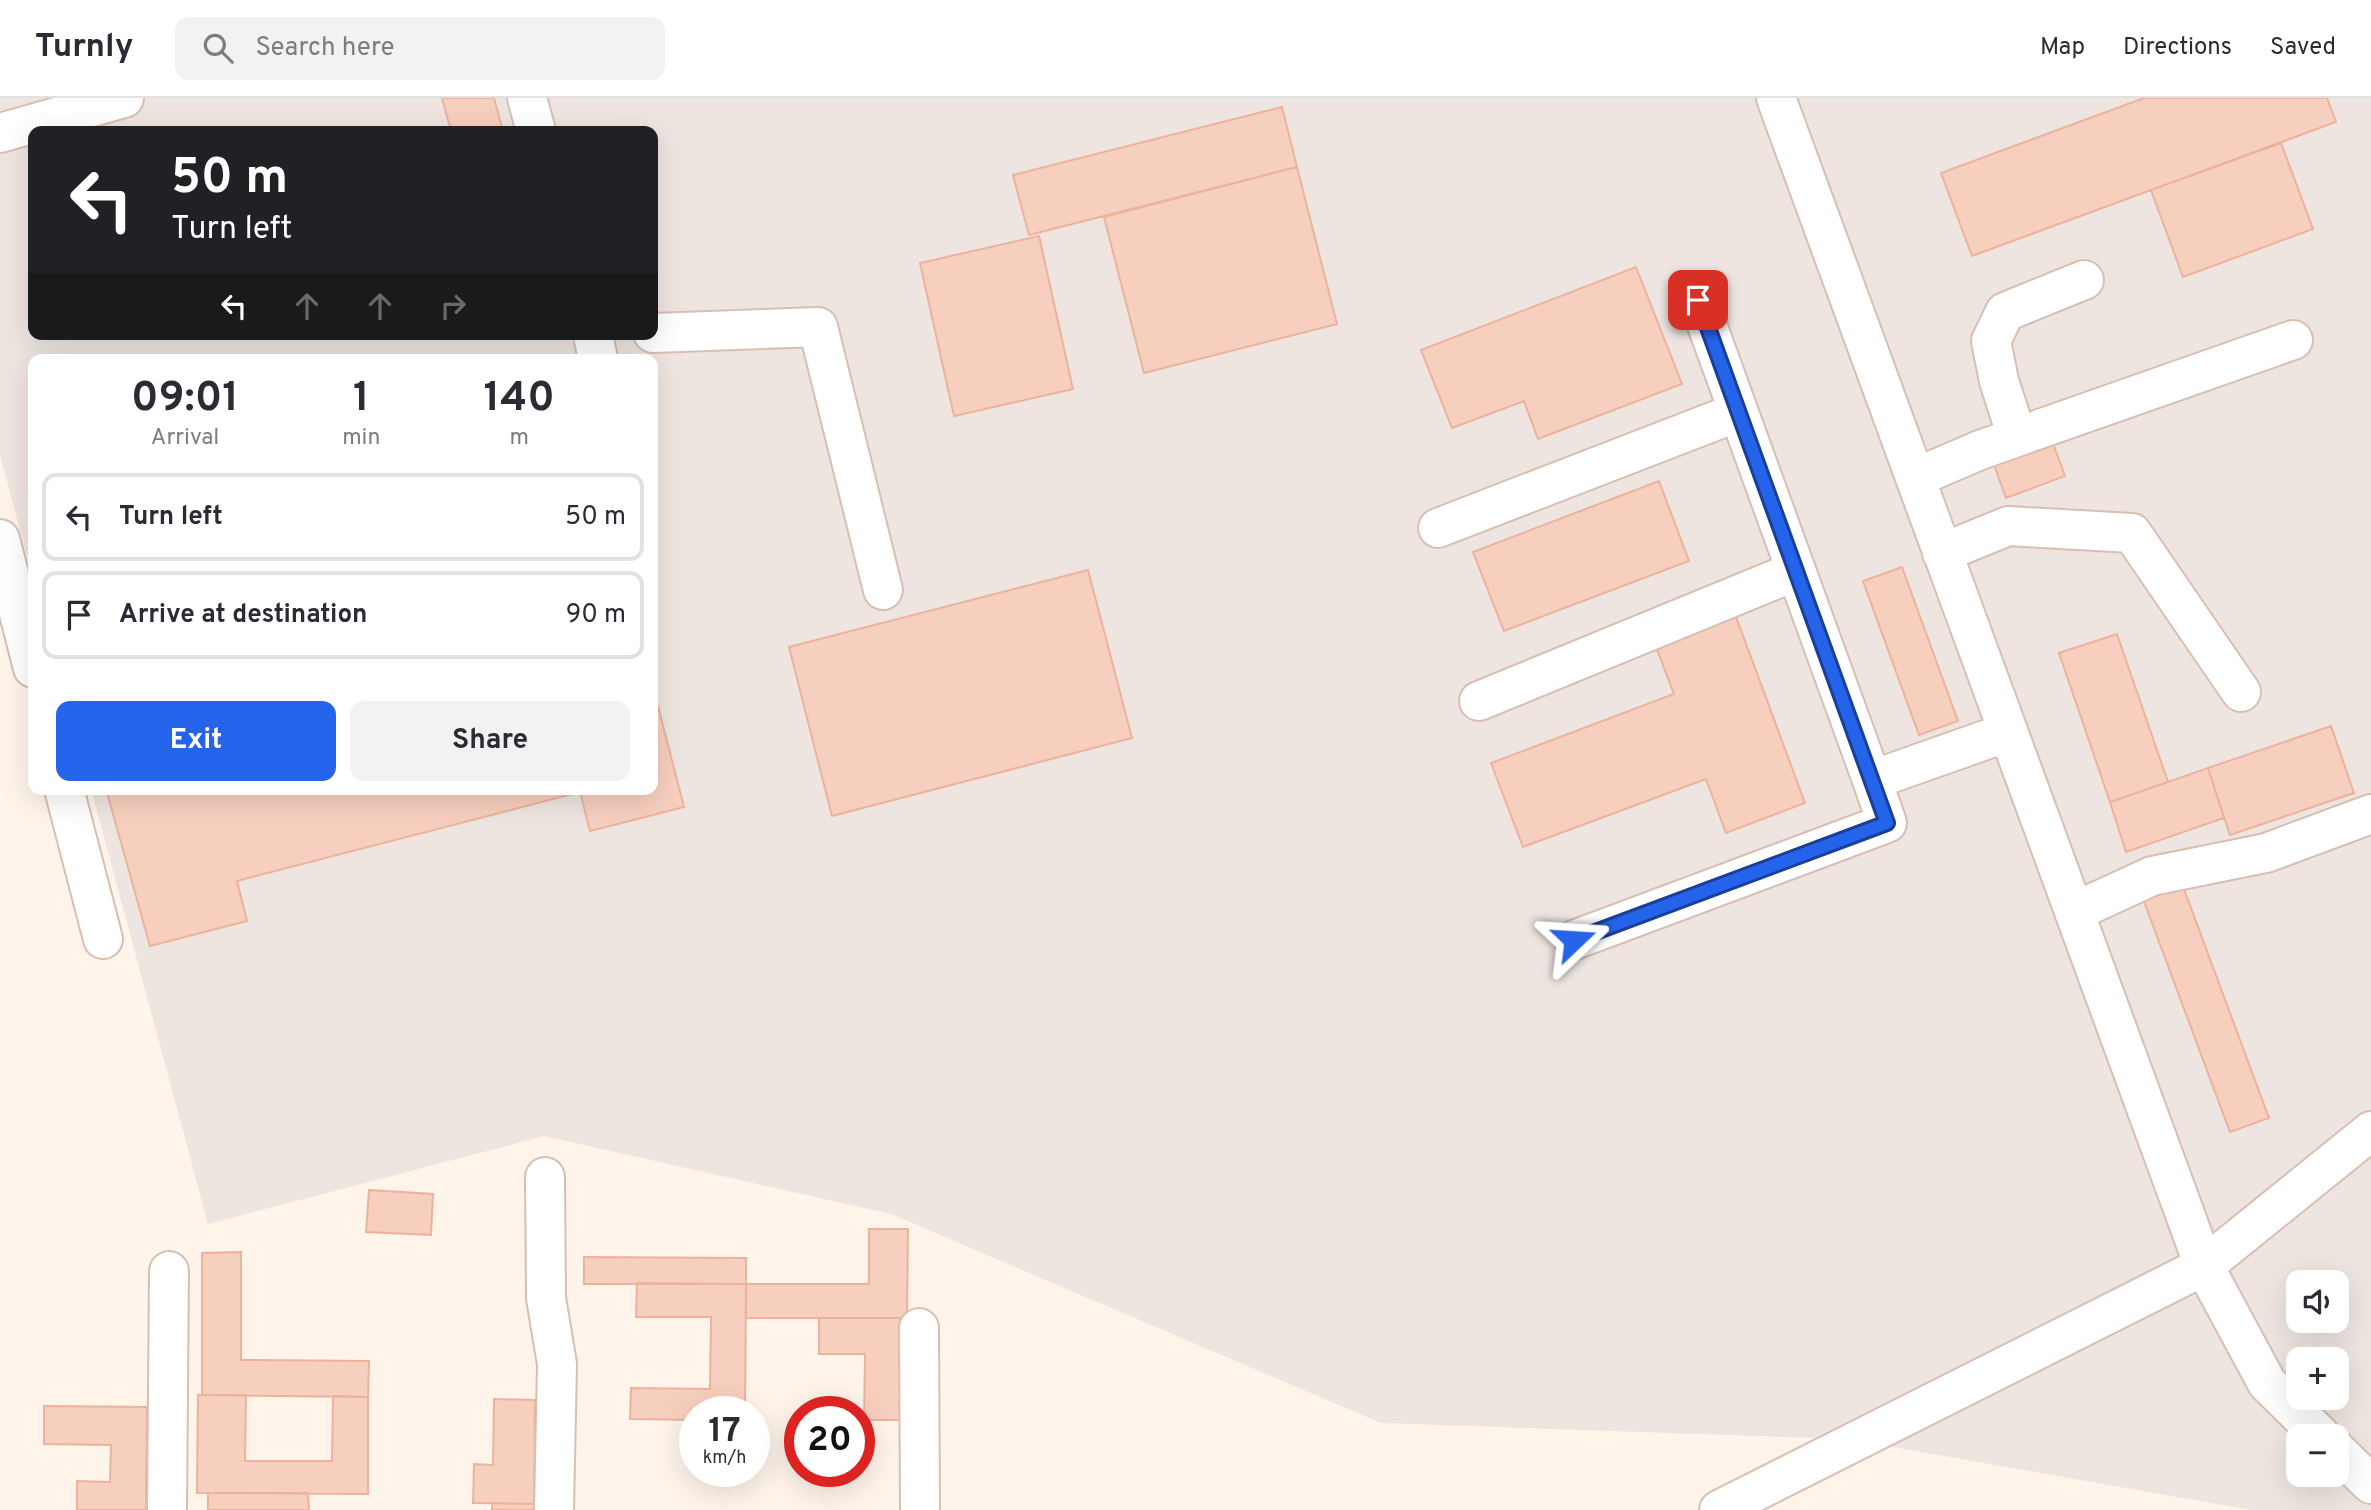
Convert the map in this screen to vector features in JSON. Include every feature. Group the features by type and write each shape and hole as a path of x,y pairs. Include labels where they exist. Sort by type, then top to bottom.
{"street":[{"path":"0,133 124,98"},
{"path":"527,98 535,126"},
{"path":"1776,98 2204,1266 2267,1383 2309,1424"},
{"path":"2017,437 1998,380 1991,341 2006,312 2084,280"},
{"path":"1574,940 1887,823 1698,300"},
{"path":"658,333 818,327 883,590"},
{"path":"1915,478 1980,450 2293,340"},
{"path":"1438,528 1738,412"},
{"path":"1942,553 2008,526 2132,533 2241,692"},
{"path":"0,539 28,648"},
{"path":"1479,701 1796,571"},
{"path":"1872,780 2008,732"},
{"path":"66,795 103,939"},
{"path":"2074,912 2152,876 2266,853 2371,814"},
{"path":"1719,1510 2204,1266 2371,1131"},
{"path":"545,1177 546,1298 557,1364 554,1510"},
{"path":"167,1510 169,1270"},
{"path":"919,1328 920,1510"},
{"path":"2349,1463 2371,1484"}],"shaded area":[{"path":"0,98 2371,98 2371,1510 2251,1510 1847,1439 1381,1423 891,1214 544,1136 208,1224 93,795 658,795 658,354 28,354 28,559 0,455"}],"building":[{"path":"442,98 494,98 502,126 450,126"},
{"path":"2144,98 2327,98 2336,122 1972,256 1941,173"},
{"path":"1282,107 1297,167 1029,235 1013,175"},
{"path":"2281,143 2313,229 2183,277 2151,190"},
{"path":"1297,167 1337,324 1144,373 1104,217"},
{"path":"1039,236 1073,389 954,416 920,263"},
{"path":"1636,267 1682,384 1538,439 1524,401 1452,428 1421,350"},
{"path":"2052,441 2065,476 2006,498 1993,462"},
{"path":"1659,481 1689,561 1504,631 1473,552"},
{"path":"1902,567 1958,721 1919,735 1863,581"},
{"path":"1088,570 1132,738 832,816 789,647"},
{"path":"1735,614 1805,803 1726,833 1706,779 1523,847 1491,763 1674,694 1655,644"},
{"path":"2117,634 2168,782 2110,802 2059,653"},
{"path":"658,706 684,807 590,831 581,795 658,795"},
{"path":"2331,726 2354,793 2230,835 2208,768"},
{"path":"2208,768 2224,818 2126,852 2110,802"},
{"path":"108,795 568,795 237,881 247,921 150,946"},
{"path":"2178,873 2269,1118 2230,1132 2139,888"},
{"path":"369,1190 433,1194 431,1235 366,1232"},
{"path":"869,1229 908,1229 907,1318 746,1318 746,1284 869,1284"},
{"path":"241,1252 241,1360 369,1361 368,1397 202,1395 202,1253"},
{"path":"584,1257 746,1258 746,1284 584,1284"},
{"path":"637,1283 746,1284 745,1396 679,1396 679,1420 630,1419 631,1388 710,1389 711,1317 636,1317"},
{"path":"819,1318 907,1318 907,1420 875,1420 875,1396 864,1396 865,1354 819,1354"},
{"path":"198,1395 246,1395 245,1461 332,1461 333,1396 368,1397 368,1494 197,1493"},
{"path":"494,1399 535,1400 534,1504 473,1503 474,1464 493,1465"},
{"path":"44,1406 147,1407 146,1510 77,1510 77,1481 110,1482 111,1445 44,1444"},
{"path":"208,1493 308,1493 309,1510 208,1510"},
{"path":"492,1503 534,1504 534,1510 492,1510"}],"route":[{"path":"1574,940 1887,823 1698,300"}]}
